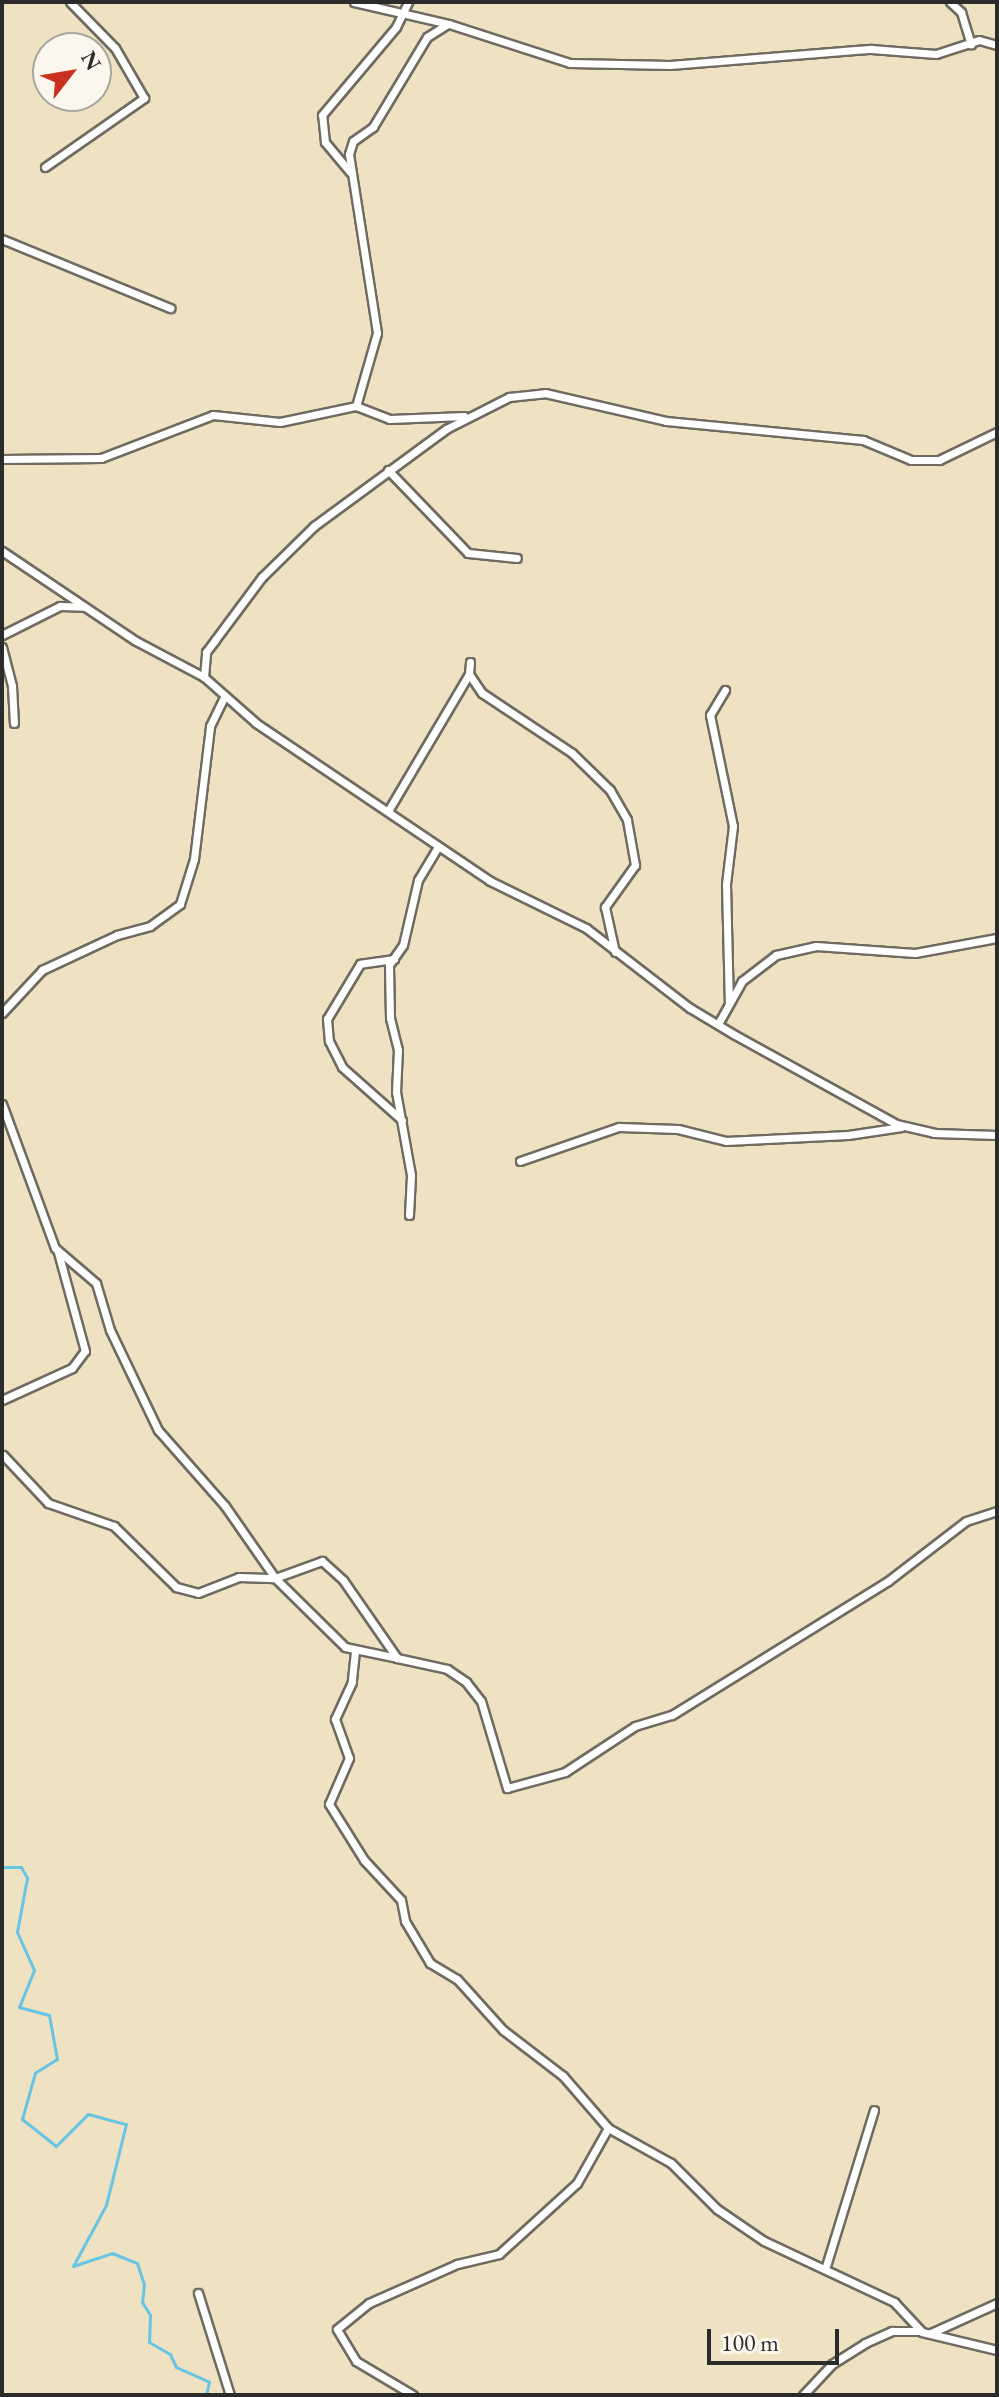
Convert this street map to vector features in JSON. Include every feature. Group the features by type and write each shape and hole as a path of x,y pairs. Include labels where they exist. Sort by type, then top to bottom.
{"street":[{"path":"45,167 144,98 115,48 70,2"},
{"path":"354,2 399,16 449,24 570,63 670,65 871,49 936,54 983,40 997,45"},
{"path":"351,173 325,142 322,115 408,2"},
{"path":"950,2 961,12 971,44"},
{"path":"356,406 377,333 351,173 353,141 373,127 427,37 449,24"},
{"path":"2,239 170,308"},
{"path":"204,677 206,652 262,577 314,526 466,416 509,397 545,393 666,421 863,440 911,460 939,460 997,432"},
{"path":"2,459 101,458 213,415 280,422 356,406 390,419 466,416"},
{"path":"388,470 468,553 517,558"},
{"path":"2,551 136,641 204,677 224,697 490,881 586,928 718,1024 903,1126 934,1133 997,1135"},
{"path":"2,635 60,606 86,607"},
{"path":"2,647 14,723"},
{"path":"388,811 469,674 470,662"},
{"path":"469,674 482,693 572,753 610,790 627,820 635,865 605,907 615,952"},
{"path":"725,690 710,715 733,826 726,884 729,1003"},
{"path":"2,1013 42,970 150,926 180,904 194,859 210,726 224,697"},
{"path":"409,1215 411,1175 396,1092 398,1050 390,1018 394,959 403,945 418,880 438,847"},
{"path":"718,1024 742,981 776,955 816,946 915,953 997,938"},
{"path":"394,959 360,964 327,1019 329,1041 342,1067 402,1120"},
{"path":"2,1104 57,1250 85,1351 72,1368 2,1400"},
{"path":"520,1161 619,1127 678,1129 726,1141 848,1135 903,1126"},
{"path":"57,1250 96,1283 110,1330 158,1430 225,1506 275,1578 324,1631 355,1651 447,1669 474,1690 507,1788 565,1772 635,1726 672,1715 888,1581 966,1521 997,1511"},
{"path":"2,1454 48,1503 114,1526 176,1587 198,1593 239,1577 275,1578 322,1561 343,1580 397,1658"},
{"path":"355,1651 352,1682 335,1719 349,1758 329,1804 364,1860 401,1900 405,1921 430,1963 457,1979 503,2030 563,2076 608,2128 671,2163 717,2209 781,2252 826,2266 901,2307 926,2333"},
{"path":"826,2266 874,2110"},
{"path":"413,2395 356,2361 337,2329 369,2303 451,2266 499,2254 577,2183 608,2128"},
{"path":"198,2293 230,2395"},
{"path":"926,2333 997,2303"},
{"path":"803,2395 832,2364 865,2343 892,2331 926,2333 997,2350"}],"waterway":[{"path":"2,1867 21,1867 27,1878 17,1932 34,1970 19,2007 49,2015 57,2059 35,2073 22,2119 56,2146 88,2114 126,2124 106,2205 73,2266 112,2253 137,2263 144,2284 142,2302 150,2315 149,2342 170,2354 176,2367 209,2382 206,2395"}]}
